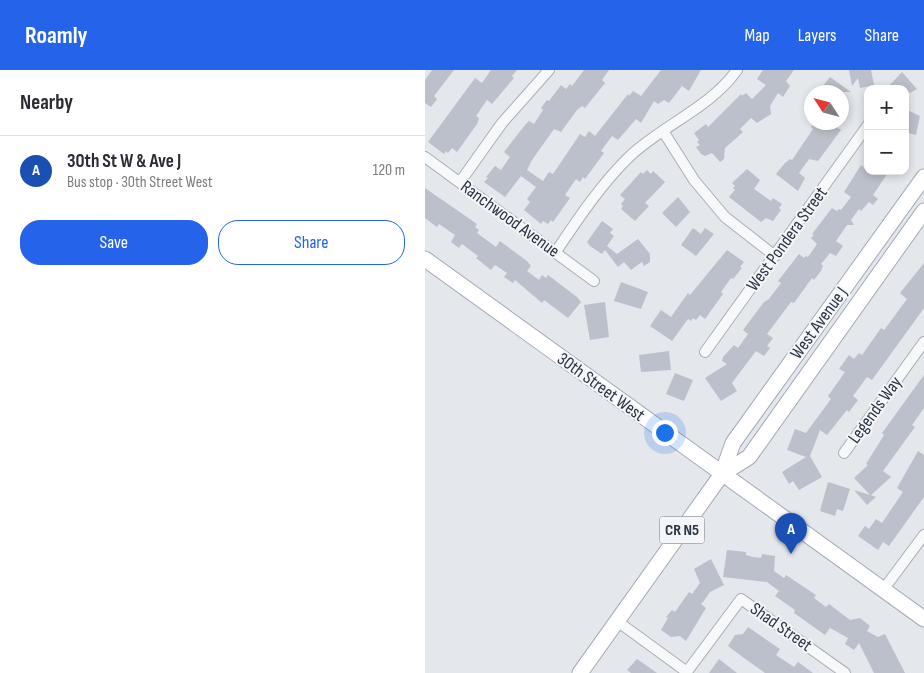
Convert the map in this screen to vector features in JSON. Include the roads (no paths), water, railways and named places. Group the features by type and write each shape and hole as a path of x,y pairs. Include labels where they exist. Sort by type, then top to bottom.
{"main road":[{"name":"West Avenue J","path":"580,673 721,474 733,443 922,185"},
{"name":"West Avenue J","path":"721,474 749,457 924,211"},
{"name":"30th Street West","path":"425,259 924,619"}],"street":[{"path":"460,182 502,123 549,70"},
{"path":"555,252 608,180 631,156 701,105 737,70"},
{"name":"West Pondera Street","path":"705,352 864,130"},
{"path":"663,131 694,180 725,218 775,256"},
{"name":"Ranchwood Avenue","path":"425,157 595,281"},
{"name":"Legends Way","path":"844,453 924,342"},
{"path":"883,590 924,535"},
{"name":"Shad Street","path":"687,672 741,599 845,673"},
{"path":"617,621 687,672"}],"place":[{"name":"30th St W & Ave J","path":"791,554"}]}
